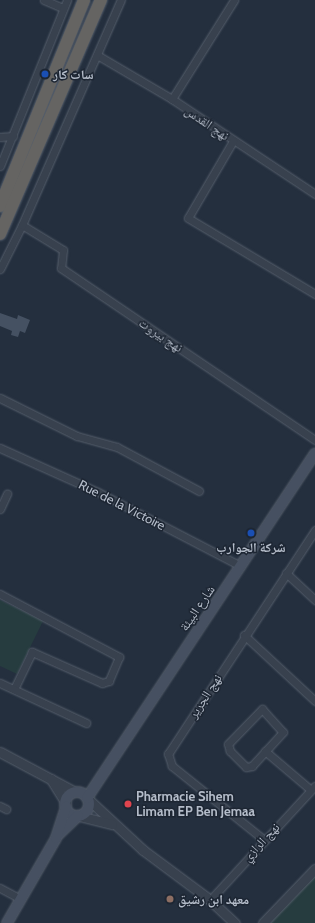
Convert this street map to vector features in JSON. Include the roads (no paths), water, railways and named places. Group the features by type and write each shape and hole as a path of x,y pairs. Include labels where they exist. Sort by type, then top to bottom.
{"highway":[{"path":"0,206 84,0"},
{"path":"0,234 101,0"}],"main road":[{"name":"شارع البيئة","path":"56,838 88,808 88,799 100,776 315,454"},
{"name":"شارع البيئة","path":"7,923 56,838 68,797 100,776"},
{"path":"76,792 88,799"},
{"path":"66,805 69,813 79,816"}],"street":[{"path":"44,0 63,8"},
{"path":"0,166 14,136 67,0"},
{"path":"0,269 22,225 121,0"},
{"path":"172,99 234,0"},
{"name":"نهج القدس","path":"97,55 172,99 233,142 315,194"},
{"path":"0,137 14,136"},
{"path":"233,142 188,218 315,294"},
{"name":"نهج بيروت","path":"22,225 63,250 61,268 315,440"},
{"path":"0,398 77,436 116,447 199,490"},
{"name":"Rue de la Victoire","path":"0,448 98,492 241,566"},
{"path":"0,509 7,494"},
{"name":"نهج الجرير","path":"263,839 172,766 168,759 168,754 244,635 315,530"},
{"path":"286,573 315,600"},
{"path":"0,594 119,657 109,681 102,683 32,652 14,689"},
{"path":"244,635 315,701"},
{"path":"0,683 86,723"},
{"path":"262,710 284,732 265,751 248,767 228,747 262,710"},
{"path":"265,751 313,788"},
{"path":"0,752 76,792"},
{"path":"51,779 66,805"},
{"name":"نهج الرازي","path":"210,900 263,839 313,788"},
{"path":"88,799 112,824 210,900 235,923"},
{"path":"79,816 112,824"},
{"path":"263,923 315,869"},
{"path":"0,888 21,899"}],"place":[{"name":"سات كار","path":"45,74"},
{"name":"شركة الجوارب","path":"251,533"},
{"name":"Pharmacie Sihem Limam EP Ben Jemaa","path":"128,804"},
{"name":"معهد ابن رشيق","path":"170,899"}]}
